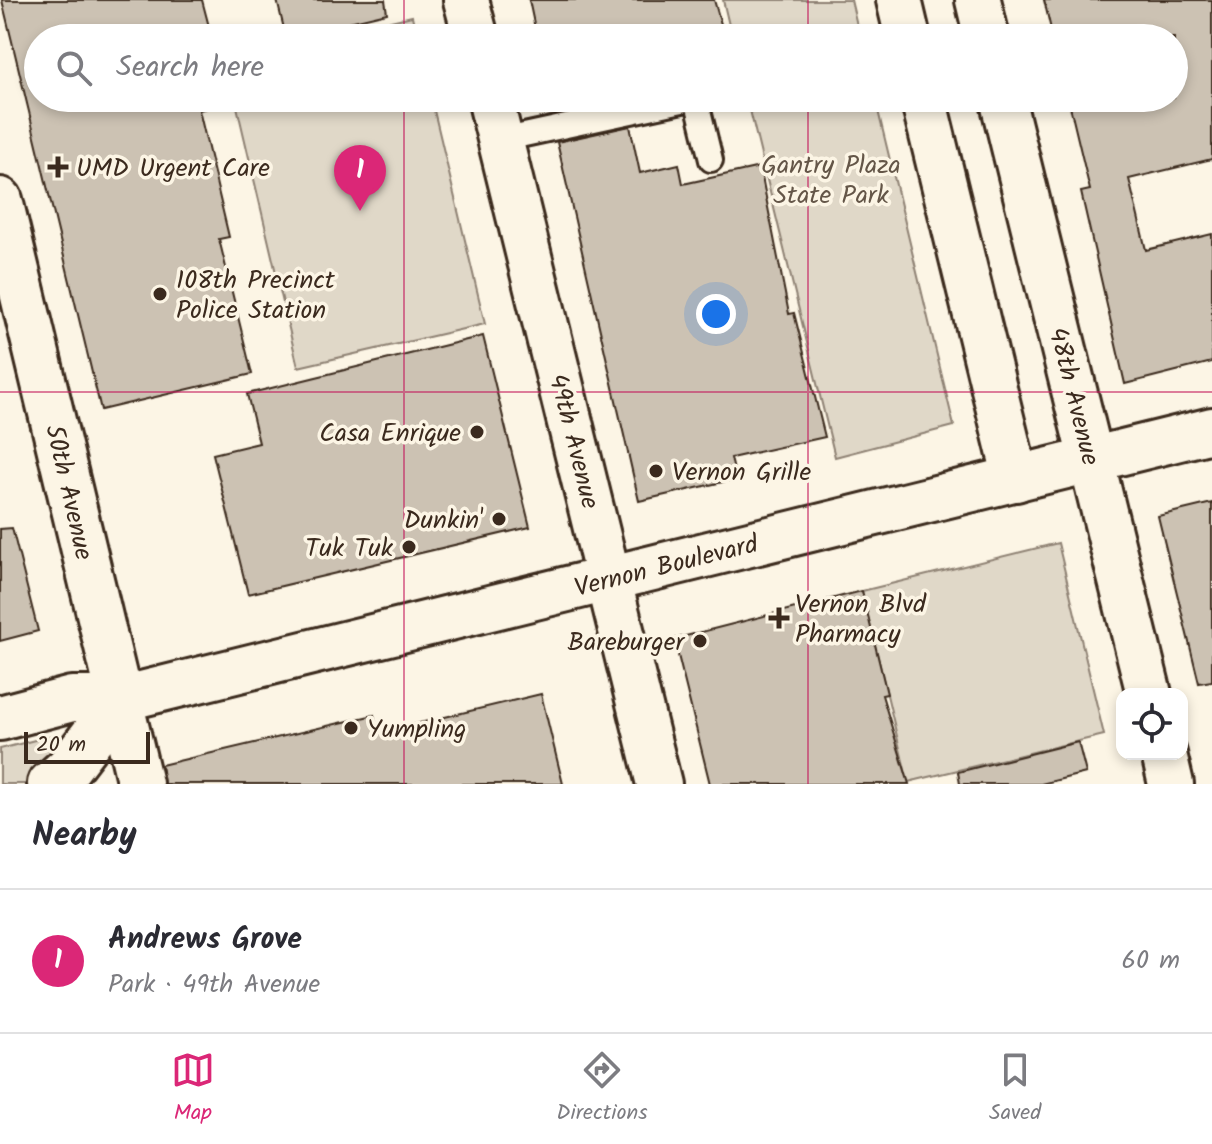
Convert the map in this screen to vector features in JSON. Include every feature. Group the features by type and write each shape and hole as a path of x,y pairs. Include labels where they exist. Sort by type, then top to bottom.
{"street":[{"path":"466,0 472,24"},
{"path":"899,0 905,24"},
{"path":"978,0 984,24"},
{"name":"49th Avenue","path":"494,112 659,784"},
{"path":"926,112 1016,479"},
{"name":"48th Avenue","path":"1005,112 1148,688"},
{"name":"50th Avenue","path":"0,200 140,784"},
{"name":"Vernon Boulevard","path":"0,718 72,699 121,699 1212,430"},
{"path":"50,784 68,768 121,699"},
{"path":"1165,760 1171,784"}],"lane":[{"path":"501,140 631,112"},
{"path":"699,112 711,160"}],"green space":[{"path":"723,0 851,0 857,24 729,24"},
{"path":"412,16 414,24 378,24"},
{"path":"238,112 434,112 485,324 298,367"},
{"name":"Gantry Plaza State Park","path":"750,112 878,112 954,426 835,457"},
{"path":"1058,543 1104,735 908,782 862,591"},
{"path":"58,734 63,753 26,784 0,784 0,749"}],"building":[{"path":"2,0 202,0 208,24 24,24 24,91"},
{"path":"277,0 385,0 387,13 341,24 283,24"},
{"path":"529,0 714,0 721,24 534,24"},
{"path":"1044,0 1212,0 1212,159 1129,179 1146,250 1212,234 1212,362 1125,384 1081,192 1090,190 1071,112 1188,112 1188,24 1050,24"},
{"path":"29,112 199,112 229,237 219,239 252,374 101,410"},
{"path":"630,126 640,173 679,164 683,184 760,167 789,314 794,313 825,437 731,458 736,479 639,501 557,142"},
{"path":"483,336 530,527 248,594 213,454 259,443 247,394"},
{"path":"1212,503 1212,681 1199,683 1158,516"},
{"path":"12,528 38,631 0,641 0,529"},
{"path":"862,591 887,694 882,695 909,784 710,784 674,639"},
{"path":"541,694 563,784 164,784 161,765 374,715 378,733"},
{"path":"1078,742 1086,773 1041,784 960,784 958,772"}],"place":[{"name":"UMD Urgent Care","path":"58,167"},
{"name":"Andrews Grove","path":"360,211"},
{"name":"108th Precinct Police Station","path":"160,294"},
{"name":"Casa Enrique","path":"477,432"},
{"name":"Vernon Grille","path":"656,471"},
{"name":"Dunkin'","path":"499,519"},
{"name":"Tuk Tuk","path":"409,547"},
{"name":"Vernon Blvd Pharmacy","path":"779,618"},
{"name":"Bareburger","path":"700,641"},
{"name":"Yumpling","path":"351,728"}]}
